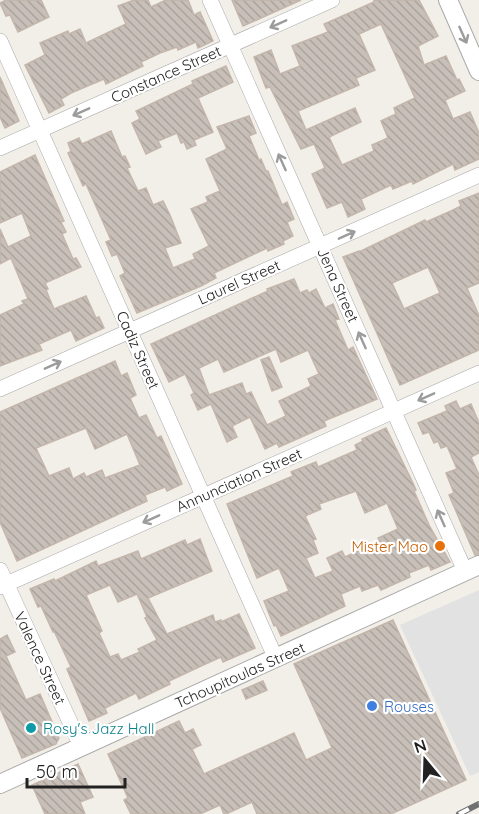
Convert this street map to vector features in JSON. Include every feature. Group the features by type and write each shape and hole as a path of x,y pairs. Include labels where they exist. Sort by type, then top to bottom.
{"street":[{"name":"Jena Street","path":"210,0 393,411 472,568"},
{"name":"Constance Street","path":"0,148 332,0"},
{"path":"448,0 479,71"},
{"name":"Cadiz Street","path":"0,41 276,659"},
{"name":"Laurel Street","path":"0,389 479,176"},
{"name":"Annunciation Street","path":"3,586 479,373"},
{"name":"Tchoupitoulas Street","path":"0,784 472,568"},
{"name":"Valence Street","path":"0,570 3,586 81,746"}],"shaded area":[{"path":"479,590 479,772 470,776 400,625"}],"building":[{"path":"6,0 41,0 49,17 18,32 10,15 6,16 0,3"},
{"path":"134,0 148,0 151,7 166,0 188,0 194,15 200,12 213,41 198,48 196,42 178,50 177,47 160,53 141,62 143,66 106,84 104,79 71,93 61,99 64,105 49,113 25,65 45,55 40,43 68,31 69,34 80,29 86,43 126,24 118,6"},
{"path":"232,0 301,0 243,26"},
{"path":"374,0 419,0 438,36 418,46 424,65 446,56 465,91 445,100 453,119 470,112 479,133 479,159 455,170 453,164 413,184 412,181 393,189 391,185 361,199 365,209 348,217 342,202 327,208 312,174 325,168 314,144 301,149 270,87 266,88 254,57 271,50 280,74 300,66 292,46 328,32 324,24 374,2","holes":["381,24 415,98 394,108 396,114 381,121 388,138 372,145 374,151 342,165 329,137 361,122 355,108 306,130 298,111 359,85 356,78 375,70 359,34"]},
{"path":"226,66 233,82 198,98 213,132 194,140 196,145 187,149 184,142 181,143 177,133 158,141 161,147 146,154 132,123 140,119 136,111"},
{"path":"0,77 19,121 5,128 0,117"},
{"path":"249,116 256,133 249,136 259,160 261,159 268,171 282,205 287,202 294,219 287,222 293,236 283,241 284,244 268,251 267,248 214,273 216,278 201,286 137,313 120,276 125,273 117,254 112,256 106,242 111,240 86,184 83,186 68,153 71,151 68,143 79,138 82,144 111,131 122,157 125,156 130,167 127,168 138,191 146,188 153,205 163,201 170,215 181,243 165,248 173,268 195,259 193,254 209,246 191,209 208,202 206,197 220,191 206,159 227,149 217,127"},
{"path":"35,155 64,221 61,222 66,232 62,234 73,259 76,258 81,267 45,283 48,289 46,290 54,309 86,296 96,318 99,317 104,328 76,341 71,330 39,344 42,350 0,366 0,315 24,304 22,301 28,299 11,258 0,264 0,229 8,247 31,236 22,213 0,223 0,172"},
{"path":"479,193 479,283 467,288 479,316 479,350 400,385 343,257 359,252 425,220 426,222 451,211 461,206 459,201","holes":["428,267 440,293 404,309 392,283"]},
{"path":"294,279 300,293 307,290 309,293 316,289 325,308 333,304 339,319 335,320 348,350 353,347 377,399 324,421 326,426 279,447 277,443 265,449 250,417 232,426 237,437 227,442 211,404 198,410 191,395 194,393 185,374 169,382 151,344 268,291 267,289","holes":["276,349 281,362 308,350 319,374 308,379 311,386 279,401 286,416 267,425 251,392 246,394 242,383 209,395 199,368 218,359 224,372"]},
{"path":"269,357 282,387 272,391 261,360"},
{"path":"115,361 121,376 127,373 136,395 130,398 139,418 146,415 157,438 161,436 182,484 167,491 165,487 145,495 147,501 17,561 0,522 0,412","holes":["86,428 95,449 127,434 140,465 105,478 102,470 86,477 84,473 73,479 69,468 49,476 36,448"]},
{"path":"456,401 460,409 471,404 479,423 479,453 471,457 479,475 479,554 475,555 449,495 454,493 446,473 457,469 447,446 441,448 438,441 434,443 429,432 423,434 418,423 447,411 445,406"},
{"path":"386,428 416,490 414,491 429,525 450,562 431,570 429,565 409,573 410,577 381,590 378,585 362,591 360,586 341,594 345,606 281,636 276,625 274,626 264,601 289,591 279,568 257,578 227,504 293,476 291,472 316,462 318,467 357,450 355,445 363,441 362,439","holes":["356,491 365,513 387,503 398,529 378,538 380,541 345,557 342,551 327,558 333,571 315,578 306,558 318,553 313,540 316,539 305,516 321,509 319,504"]},
{"path":"200,539 212,571 148,598 167,634 213,615 215,622 221,620 221,622 239,614 255,648 223,662 221,657 169,681 170,684 139,699 136,693 105,708 107,713 89,721 67,669 71,667 41,606 38,607 30,589 54,579 55,581 96,561 98,566 138,551 141,559 185,540 187,545","holes":["110,585 118,602 137,594 147,617 145,618 157,640 138,649 140,652 121,660 118,654 110,657 99,633 102,631 86,595"]},
{"name":"Rouses","path":"393,620 466,780 391,814 257,814 252,802 226,814 220,805 200,814 131,814 124,800 128,798 108,754 179,721 185,733 193,729 201,745 192,749 204,774 294,733 306,760 332,748 294,664"},
{"name":"Rosy's Jazz Hall","path":"7,635 15,652 6,656 26,700 40,694 59,738 56,744 22,758 0,708 0,639"},
{"path":"263,681 267,690 246,699 242,690"},
{"path":"78,764 93,797 80,802 85,814 45,814 32,785"}],"railway":[{"path":"459,814 479,804"}],"place":[{"name":"Mister Mao","path":"440,546"},
{"name":"Rouses","path":"372,706"},
{"name":"Rosy's Jazz Hall","path":"31,728"}]}
